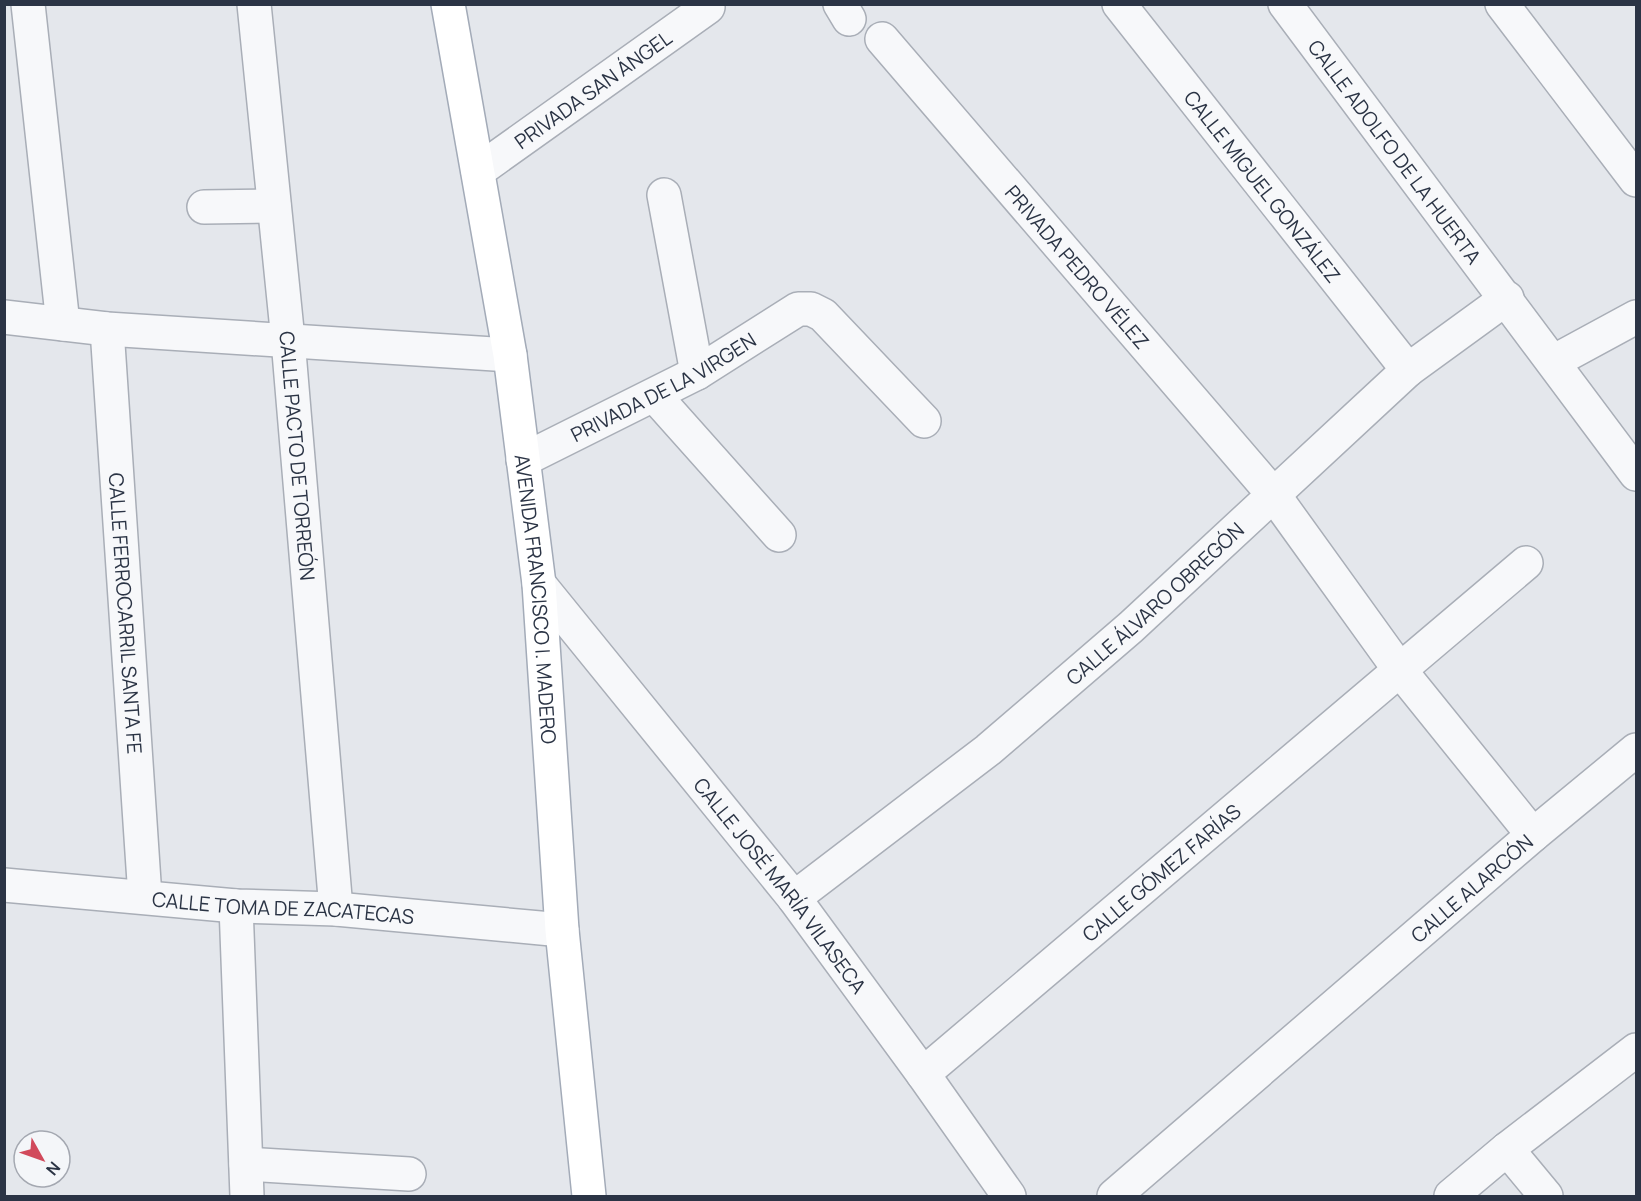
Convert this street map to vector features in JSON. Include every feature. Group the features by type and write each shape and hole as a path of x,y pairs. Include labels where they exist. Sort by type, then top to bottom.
{"main road":[{"name":"AVENIDA FRANCISCO I. MADERO","path":"448,4 510,355 539,584 562,930 589,1197"}],"street":[{"path":"28,4 63,324"},
{"name":"CALLE PACTO DE TORREÓN","path":"254,4 288,340 336,909"},
{"name":"CALLE MIGUEL GONZÁLEZ","path":"1119,4 1408,370"},
{"name":"CALLE ADOLFO DE LA HUERTA","path":"1285,4 1507,298 1636,474"},
{"path":"1502,4 1636,180"},
{"name":"PRIVADA SAN ÁNGEL","path":"478,171 708,7"},
{"name":"PRIVADA PEDRO VÉLEZ","path":"882,39 1273,494"},
{"path":"664,195 697,373"},
{"path":"204,207 274,206"},
{"name":"CALLE ÁLVARO OBREGÓN","path":"794,898 988,750 1131,627 1408,370 1507,298"},
{"name":"PRIVADA DE LA VIRGEN","path":"523,460 697,373 798,309 811,309 823,315 924,421"},
{"path":"4,317 107,329 510,355"},
{"path":"1553,362 1636,317"},
{"name":"CALLE FERROCARRIL SANTA FE","path":"107,329 145,897"},
{"path":"655,396 780,535"},
{"name":"CALLE ALARCÓN","path":"1114,1197 1533,835 1399,669 1273,494"},
{"name":"CALLE GÓMEZ FARÍAS","path":"923,1074 1526,562"},
{"name":"CALLE JOSÉ MARÍA VILASECA","path":"539,584 794,898 923,1074 1009,1197"},
{"path":"1533,835 1636,750"},
{"name":"CALLE TOMA DE ZACATECAS","path":"4,885 236,906 336,909 562,930"},
{"path":"236,906 247,1197"},
{"path":"1451,1197 1507,1149 1636,1050"},
{"path":"1507,1149 1546,1197"},
{"path":"246,1164 409,1174"}]}
